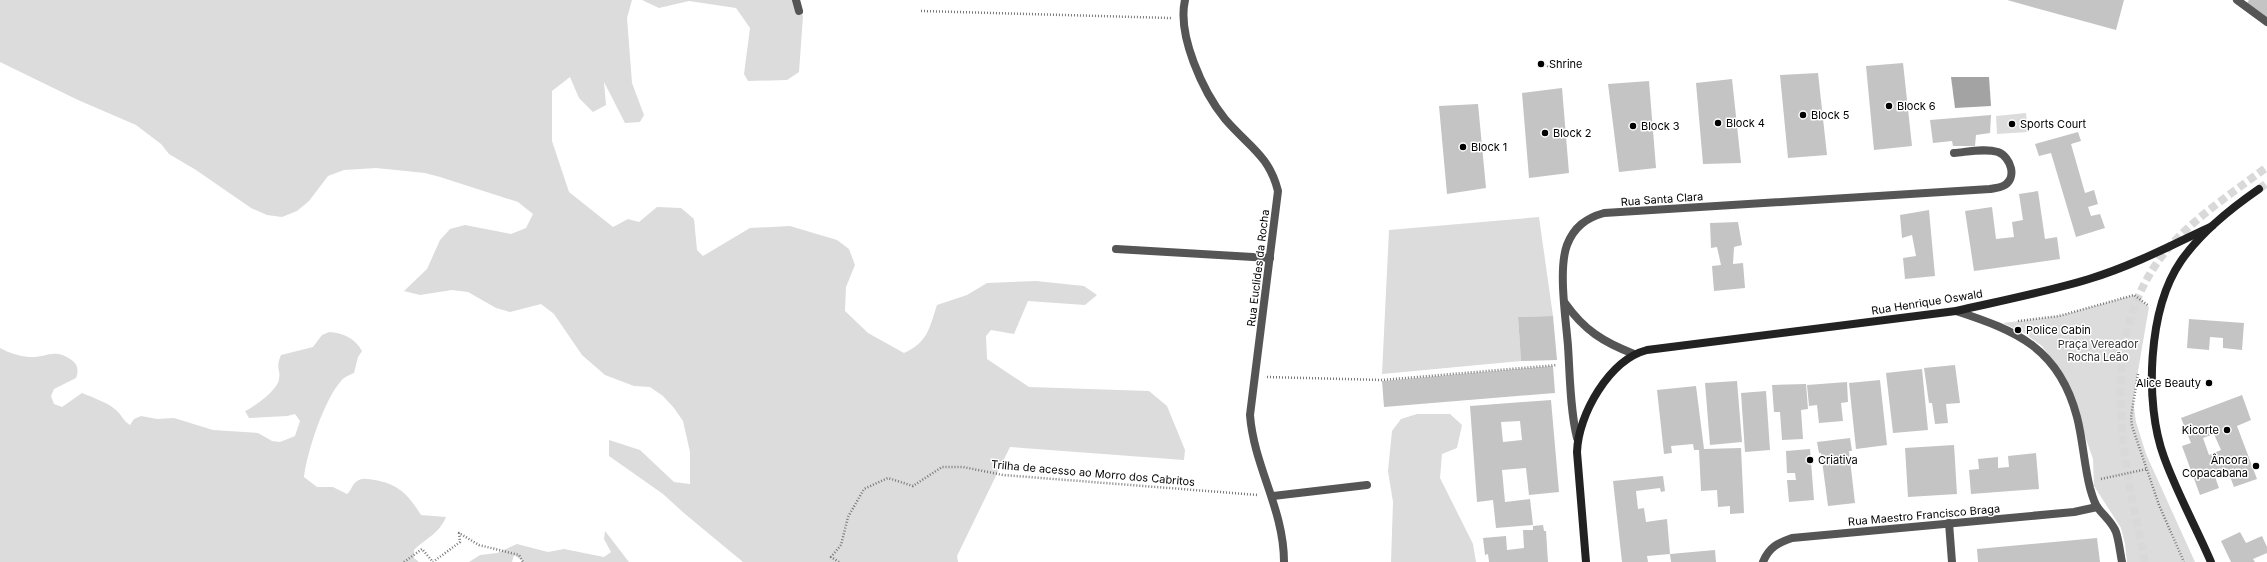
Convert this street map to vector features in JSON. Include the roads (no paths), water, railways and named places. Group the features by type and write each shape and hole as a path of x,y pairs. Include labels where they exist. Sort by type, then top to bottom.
{"main road":[{"path":"2211,562 2163,456 2155,418 2152,383 2156,331 2165,295 2181,261 2212,226 2259,189"},
{"name":"Rua Henrique Oswald","path":"1577,438 1580,426 1599,391 1620,364 1634,354 1648,350 1956,311 2089,279 2155,254 2212,226"},
{"name":"Rua Santa Clara","path":"1577,438 1576,452 1586,562"}],"street":[{"path":"796,0 799,11"},
{"name":"Rua Euclides da Rocha","path":"1185,0 1183,19 1188,43 1196,67 1215,106 1239,134 1264,158 1274,177 1278,191 1251,402 1252,433 1256,451 1273,496 1284,541 1284,562"},
{"path":"2237,0 2267,22"},
{"name":"Rua Santa Clara","path":"1577,438 1564,302 1563,264 1566,246 1575,229 1584,220 1604,213 1990,189 2004,186 2008,181 2011,174 2011,164 2006,157 1997,152 1954,153"},
{"path":"1116,249 1270,258"},
{"path":"1564,302 1578,320 1592,333 1634,354"},
{"path":"1956,311 2015,332 2029,341 2044,355 2066,389 2076,415 2089,481 2097,507 2110,522 2116,532 2122,562"},
{"path":"1273,496 1367,485"},
{"name":"Rua Maestro Francisco Braga","path":"1763,562 1767,552 1777,543 1792,538 2074,512 2097,507"},
{"path":"1949,523 1952,562"}],"tunnel":[{"path":"2145,562 2129,481 2123,440 2120,398 2123,357 2131,317 2147,280 2171,245 2205,213 2267,167"},
{"path":"2259,189 2267,183"}],"place":[{"name":"Shrine","path":"1541,64"},
{"name":"Block 6","path":"1889,106"},
{"name":"Block 5","path":"1803,115"},
{"name":"Block 4","path":"1718,123"},
{"name":"Sports Court","path":"2012,124"},
{"name":"Block 3","path":"1633,126"},
{"name":"Block 2","path":"1545,133"},
{"name":"Block 1","path":"1463,147"},
{"name":"Police Cabin","path":"2018,330"},
{"name":"Alice Beauty","path":"2209,383"},
{"name":"Kicorte","path":"2227,430"},
{"name":"Criativa","path":"1810,460"},
{"name":"Âncora Copacabana","path":"2256,466"}],"park label":[{"name":"Praça Vereador Rocha Leão","path":"2098,350"}]}
